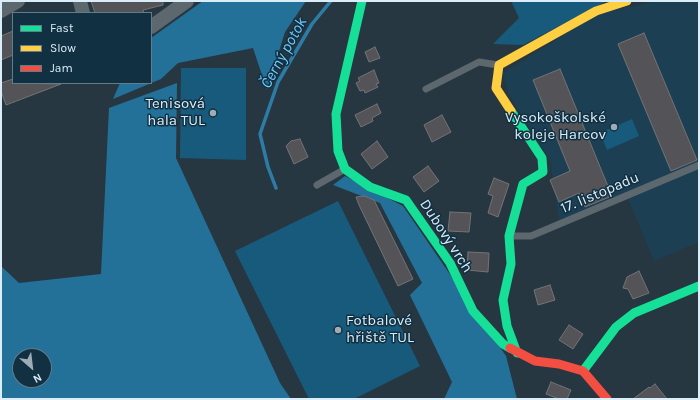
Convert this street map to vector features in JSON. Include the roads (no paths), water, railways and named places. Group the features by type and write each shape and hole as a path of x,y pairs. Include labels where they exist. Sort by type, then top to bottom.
{"street":[{"path":"1,11 18,1"},
{"path":"80,1 83,12"},
{"path":"152,26 187,1"},
{"path":"345,169 338,151 336,114 362,1"},
{"path":"517,353 507,326 503,300 511,264 509,236 523,184 543,172 542,158 496,88 499,64 596,11 626,1"},
{"name":"Dubový vrch","path":"345,169 370,187 406,200 450,263 473,311 503,344 517,353 535,361 559,364 583,371"},
{"path":"607,399 583,371 616,327 634,313 699,286"}],"lane":[{"path":"426,90 479,62 499,64"},
{"name":"17. listopadu","path":"509,236 531,236 699,165"},
{"path":"317,185 345,169"}],"waterway":[{"name":"Černý potok","path":"276,188 268,167 260,134 278,82 312,24 331,1"}],"place":[{"name":"Tenisová hala TUL","path":"213,113"},
{"name":"Vysokoškolské koleje Harcov","path":"614,127"},
{"name":"Fotbalové hřiště TUL","path":"338,330"}]}
